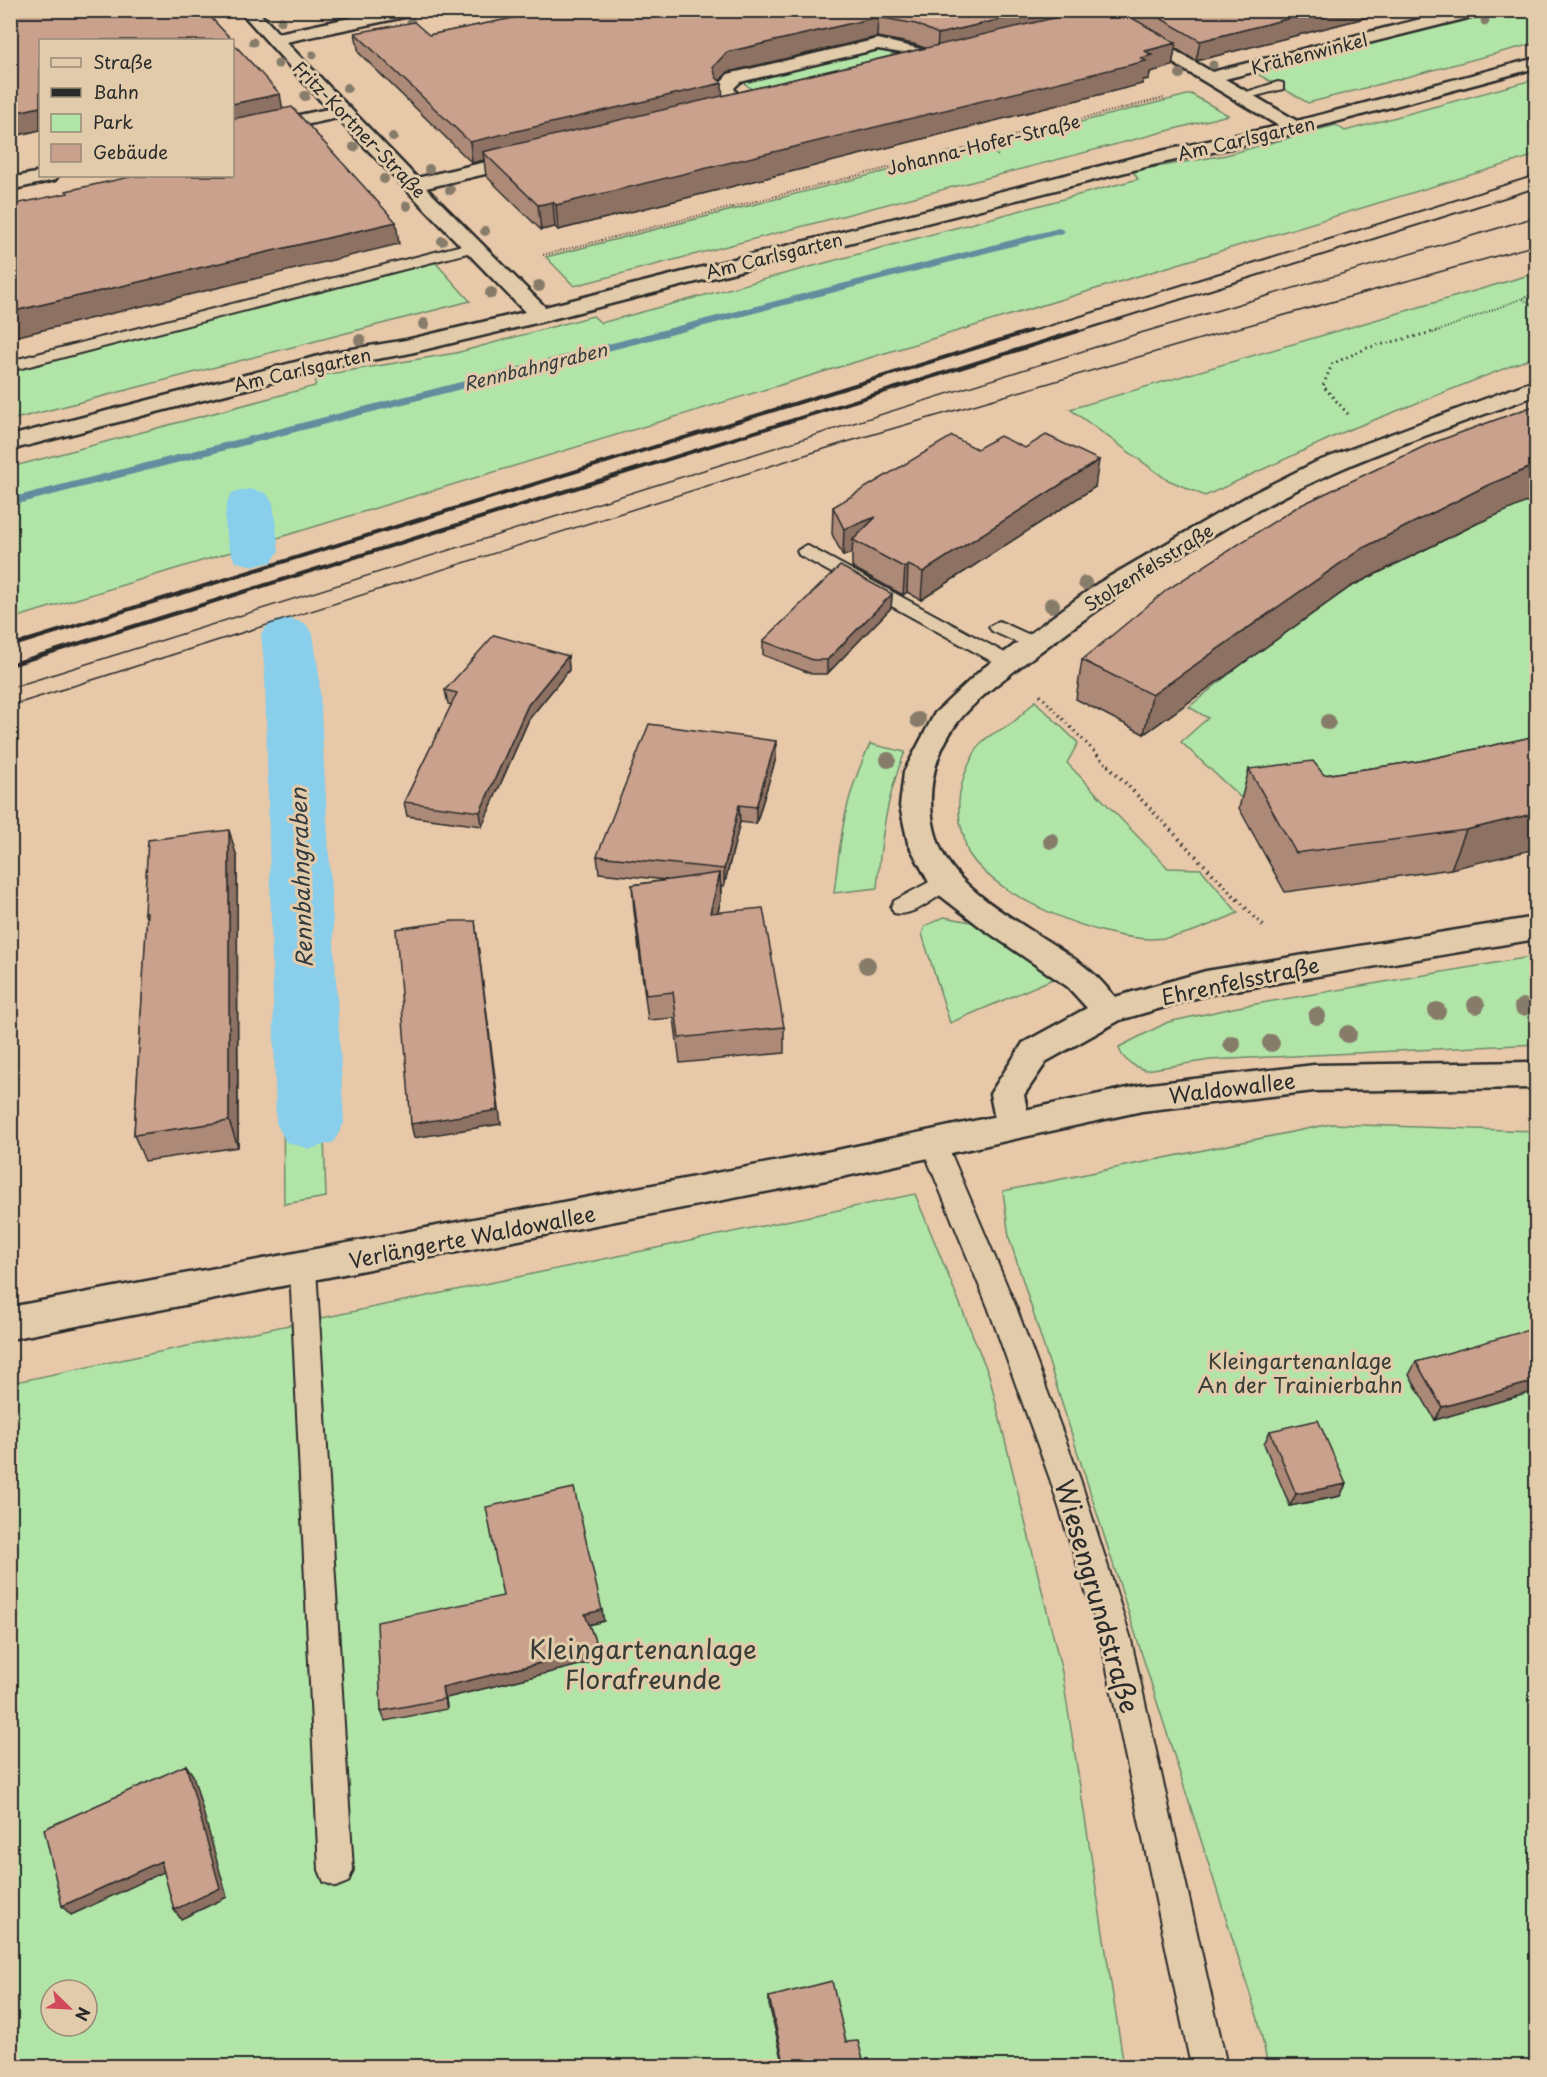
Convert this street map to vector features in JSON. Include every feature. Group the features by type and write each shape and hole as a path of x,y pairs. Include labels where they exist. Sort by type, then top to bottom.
{"street":[{"name":"Fritz-Kortner-Straße","path":"247,10 341,112 540,315"},
{"path":"274,39 414,10"},
{"name":"Krähenwinkel","path":"1209,78 1478,10"},
{"path":"1089,19 1110,21 1132,16"},
{"path":"1110,21 1294,128"},
{"path":"744,109 728,97 725,87 734,78 878,44 898,46 921,53 936,63"},
{"path":"913,69 959,58"},
{"name":"Am Carlsgarten","path":"10,442 334,359 406,346 540,315 1141,162 1213,148 1294,128 1536,63"},
{"path":"721,114 766,104"},
{"path":"234,135 341,112"},
{"path":"413,185 548,154"},
{"path":"10,184 43,177"},
{"name":"Stolzenfelsstraße","path":"1109,1011 1079,979 993,920 944,882 923,843 915,806 918,772 945,719 1000,669 1106,590 1259,500 1325,467 1536,387"},
{"name":"Ehrenfelsstraße","path":"1013,1124 1007,1094 1035,1052 1109,1011 1206,983 1536,928"},
{"name":"Waldowallee","path":"933,1142 1142,1098 1314,1078 1536,1075"},
{"name":"Verlängerte Waldowallee","path":"10,1323 129,1299 303,1269 842,1163 933,1142"}],"lane":[{"path":"1241,96 1278,86"},
{"path":"10,366 474,247"},
{"path":"806,551 1000,669"},
{"path":"999,627 1034,644"},
{"path":"902,907 944,882"},
{"name":"Wiesengrundstraße","path":"933,1142 1002,1307 1065,1479 1115,1636 1209,2067"},
{"path":"303,1269 336,1870"}],"path":[{"name":"Johanna-Hofer-Straße","path":"537,257 1172,96"},
{"path":"1349,415 1323,386 1332,364 1367,348 1429,334 1536,293"},
{"path":"1522,299 1536,308"},
{"path":"1000,669 1043,697 1268,931 1293,967"}],"green space":[{"path":"1496,11 1536,11 1536,43 1308,103 1254,72"},
{"path":"883,48 906,64 763,97 741,81"},
{"path":"1536,79 1536,155 11,619 11,467 315,386 317,376 456,353 593,316 601,323 1138,179 1133,171 1226,155 1336,125 1345,131"},
{"path":"1191,94 1228,115 574,286 546,257"},
{"path":"435,262 470,301 11,420 10,368"},
{"path":"1536,273 1536,356 1346,431 1205,496 1166,479 1070,409"},
{"path":"1536,498 1536,772 1251,807 1181,742 1208,718 1189,707 1239,666 1350,587 1476,524"},
{"path":"308,664 326,1197 284,1204 279,674"},
{"path":"1035,701 1078,743 1067,763 1168,868 1201,869 1238,913 1174,936 1151,939 1130,937 1079,924 1052,913 1026,901 983,871 969,854 961,826 959,805 965,775 982,742 1012,723"},
{"path":"870,744 905,752 893,785 885,819 877,888 834,893 849,800"},
{"path":"944,917 971,922 1055,978 950,1023 922,934 925,926"},
{"path":"1536,956 1536,1044 1210,1060 1146,1070 1129,1062 1122,1055 1119,1047 1168,1022 1238,1007"},
{"name":"Kleingartenanlage An der Trainierbahn","path":"1331,1124 1536,1131 1536,2066 1268,2066 1258,2019 1009,1237 1003,1191"},
{"name":"Kleingartenanlage Florafreunde","path":"915,1194 989,1375 1062,1672 1124,2066 11,2066 11,1383"}],"building":[{"path":"10,10 204,10 231,39 39,39 39,107 13,113 10,109"},
{"path":"553,10 1040,10 938,34 916,24 878,17 727,52 713,67 716,77 722,83 470,142 355,33 414,22 429,35"},
{"path":"1088,10 1118,10 1176,43 1145,51 1152,55 1141,58 1146,61 556,205 553,202 538,205 483,152"},
{"path":"1146,10 1322,10 1200,41"},
{"path":"234,44 280,94 234,104"},
{"path":"292,107 396,222 10,312 10,205 129,177 234,177 234,119"},
{"path":"1536,405 1536,465 1488,485 1361,549 1152,695 1082,660 1168,589 1297,507 1427,445"},
{"path":"1046,435 1099,460 923,572 908,565 905,568 853,540 876,517 844,529 833,507 952,436 977,449 1000,436 1025,448"},
{"path":"840,566 892,594 827,660 813,660 763,641"},
{"path":"494,635 568,656 528,705 480,812 404,802 457,693 445,690"},
{"path":"649,724 776,741 756,807 739,805 724,869 597,856"},
{"path":"1536,736 1536,813 1466,830 1296,853 1249,769 1313,761 1324,775 1420,761"},
{"path":"229,830 229,1121 134,1135 147,912 144,912 148,840"},
{"path":"720,873 710,913 763,908 784,1027 679,1038 673,992 646,995 632,885"},
{"path":"453,921 475,921 498,1110 411,1124 396,929"},
{"path":"1528,1330 1536,1342 1536,1381 1442,1407 1416,1362"},
{"path":"1318,1420 1346,1484 1296,1494 1270,1431"},
{"path":"574,1488 602,1610 585,1614 598,1649 442,1687 444,1699 381,1711 377,1622 503,1596 486,1507"},
{"path":"186,1765 220,1888 174,1910 161,1861 62,1906 44,1829"},
{"path":"832,1981 846,2042 858,2041 865,2067 773,2067 771,2059 783,2058 769,1997"}],"waterway":[{"name":"Rennbahngraben","path":"10,502 1059,231"},
{"name":"Rennbahngraben","path":"249,503 254,551"},
{"name":"Rennbahngraben","path":"287,634 292,675 310,1123"}],"tram line":[{"path":"10,688 1137,334 1536,217"},
{"path":"10,706 840,444 1224,332 1536,245"}],"railway":[{"path":"1026,333 1536,175"},
{"path":"1074,333 1536,188"},
{"path":"10,646 1030,331"},
{"path":"10,665 1078,331"}]}
